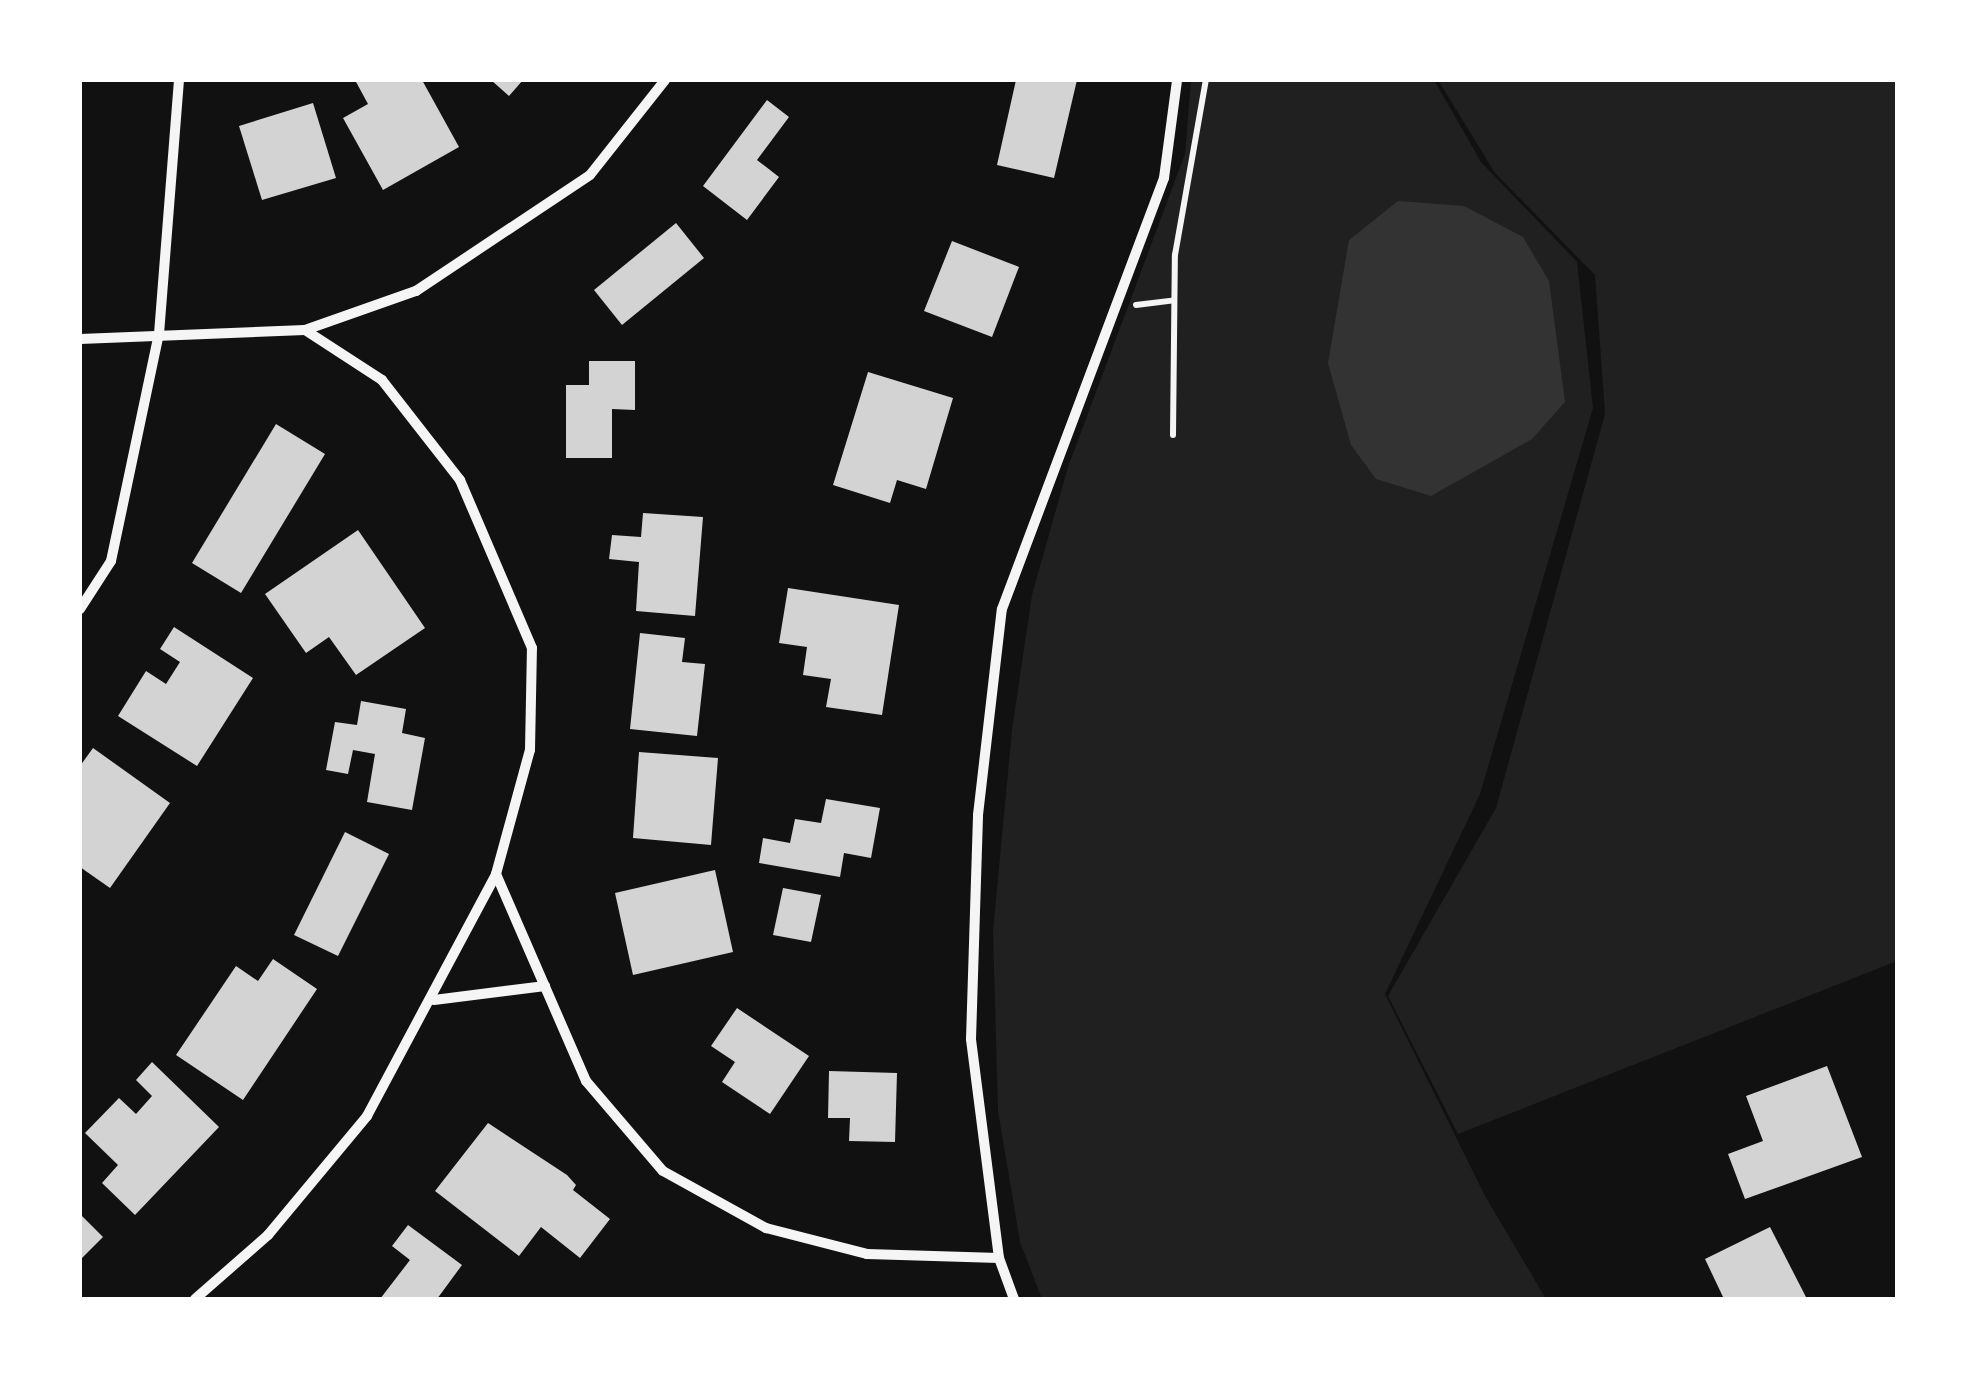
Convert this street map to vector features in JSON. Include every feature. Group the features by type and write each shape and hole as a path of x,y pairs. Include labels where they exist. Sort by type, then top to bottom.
{"street":[{"path":"80,609 111,562 159,334 179,80"},
{"path":"80,340 305,330 416,290 590,175 665,80"},
{"path":"1014,1299 999,1258 970,1039 978,815 1002,609 1164,178 1177,80"},
{"path":"195,1299 268,1235 367,1116 434,1000 496,874 530,750 532,648 460,480 382,380 305,330"},
{"path":"496,874 586,1082 663,1172 766,1228 866,1254 999,1258"},
{"path":"434,1000 545,986"}],"path":[{"path":"1174,435 1179,360 1175,255 1206,80"},
{"path":"1114,308 1174,300"}],"shaded area":[{"path":"1191,80 1434,80 1481,162 1577,262 1593,408 1480,794 1385,994 1485,1196 1546,1299 1042,1299 1020,1242 998,1111 993,931 1012,730 1032,595 1068,467 1185,154"},
{"path":"1438,80 1897,80 1897,961 1458,1134 1388,996 1496,808 1605,414 1595,275 1495,173"},
{"path":"1398,201 1464,206 1523,237 1549,281 1565,402 1532,439 1431,496 1376,479 1351,445 1328,363 1349,240"}],"building":[{"path":"355,80 422,80 459,147 383,190 343,118 368,104"},
{"path":"491,80 523,80 509,96"},
{"path":"1016,80 1077,80 1054,178 997,165"},
{"path":"767,100 789,117 757,160 779,177 747,220 703,186"},
{"path":"313,103 336,178 262,200 239,126"},
{"path":"676,223 704,258 622,325 594,290"},
{"path":"952,241 1019,267 992,337 924,311"},
{"path":"589,361 635,361 635,410 612,409 612,458 566,458 566,385 589,385"},
{"path":"868,372 953,398 926,489 897,480 890,503 833,485"},
{"path":"276,424 325,454 241,593 192,563"},
{"path":"643,513 703,517 695,616 636,611 639,562 609,559 612,535 641,537"},
{"path":"358,530 425,628 356,675 329,637 306,653 265,594"},
{"path":"788,588 899,605 882,715 826,707 831,679 803,675 807,647 779,643"},
{"path":"174,627 253,678 197,766 118,716 146,671 166,684 180,662 160,649"},
{"path":"640,633 685,638 682,662 705,664 697,736 630,729"},
{"path":"361,701 406,709 402,733 425,738 412,810 367,802 375,754 353,750 348,774 326,770 335,722 357,725"},
{"path":"93,748 170,803 110,888 80,867 80,766"},
{"path":"639,752 718,758 711,845 633,838"},
{"path":"826,799 880,808 871,858 844,853 840,877 759,863 763,838 790,843 795,819 821,823"},
{"path":"345,832 389,854 338,956 294,935"},
{"path":"715,870 733,952 633,975 615,893"},
{"path":"783,888 821,895 811,942 773,935"},
{"path":"273,959 317,989 243,1100 176,1055 236,966 258,981"},
{"path":"737,1008 809,1056 770,1114 722,1082 735,1062 711,1046"},
{"path":"152,1062 219,1127 135,1215 102,1183 118,1165 85,1133 119,1098 136,1114 152,1096 136,1080"},
{"path":"1827,1066 1862,1157 1745,1199 1728,1154 1763,1141 1746,1096"},
{"path":"829,1071 897,1073 895,1142 849,1141 850,1118 828,1118"},
{"path":"488,1123 567,1175 576,1185 573,1190 610,1219 580,1258 541,1227 519,1256 435,1191"},
{"path":"80,1214 103,1237 80,1260"},
{"path":"408,1225 462,1265 437,1299 380,1299 410,1260 392,1246"},
{"path":"1770,1227 1807,1299 1724,1299 1705,1259"}]}
